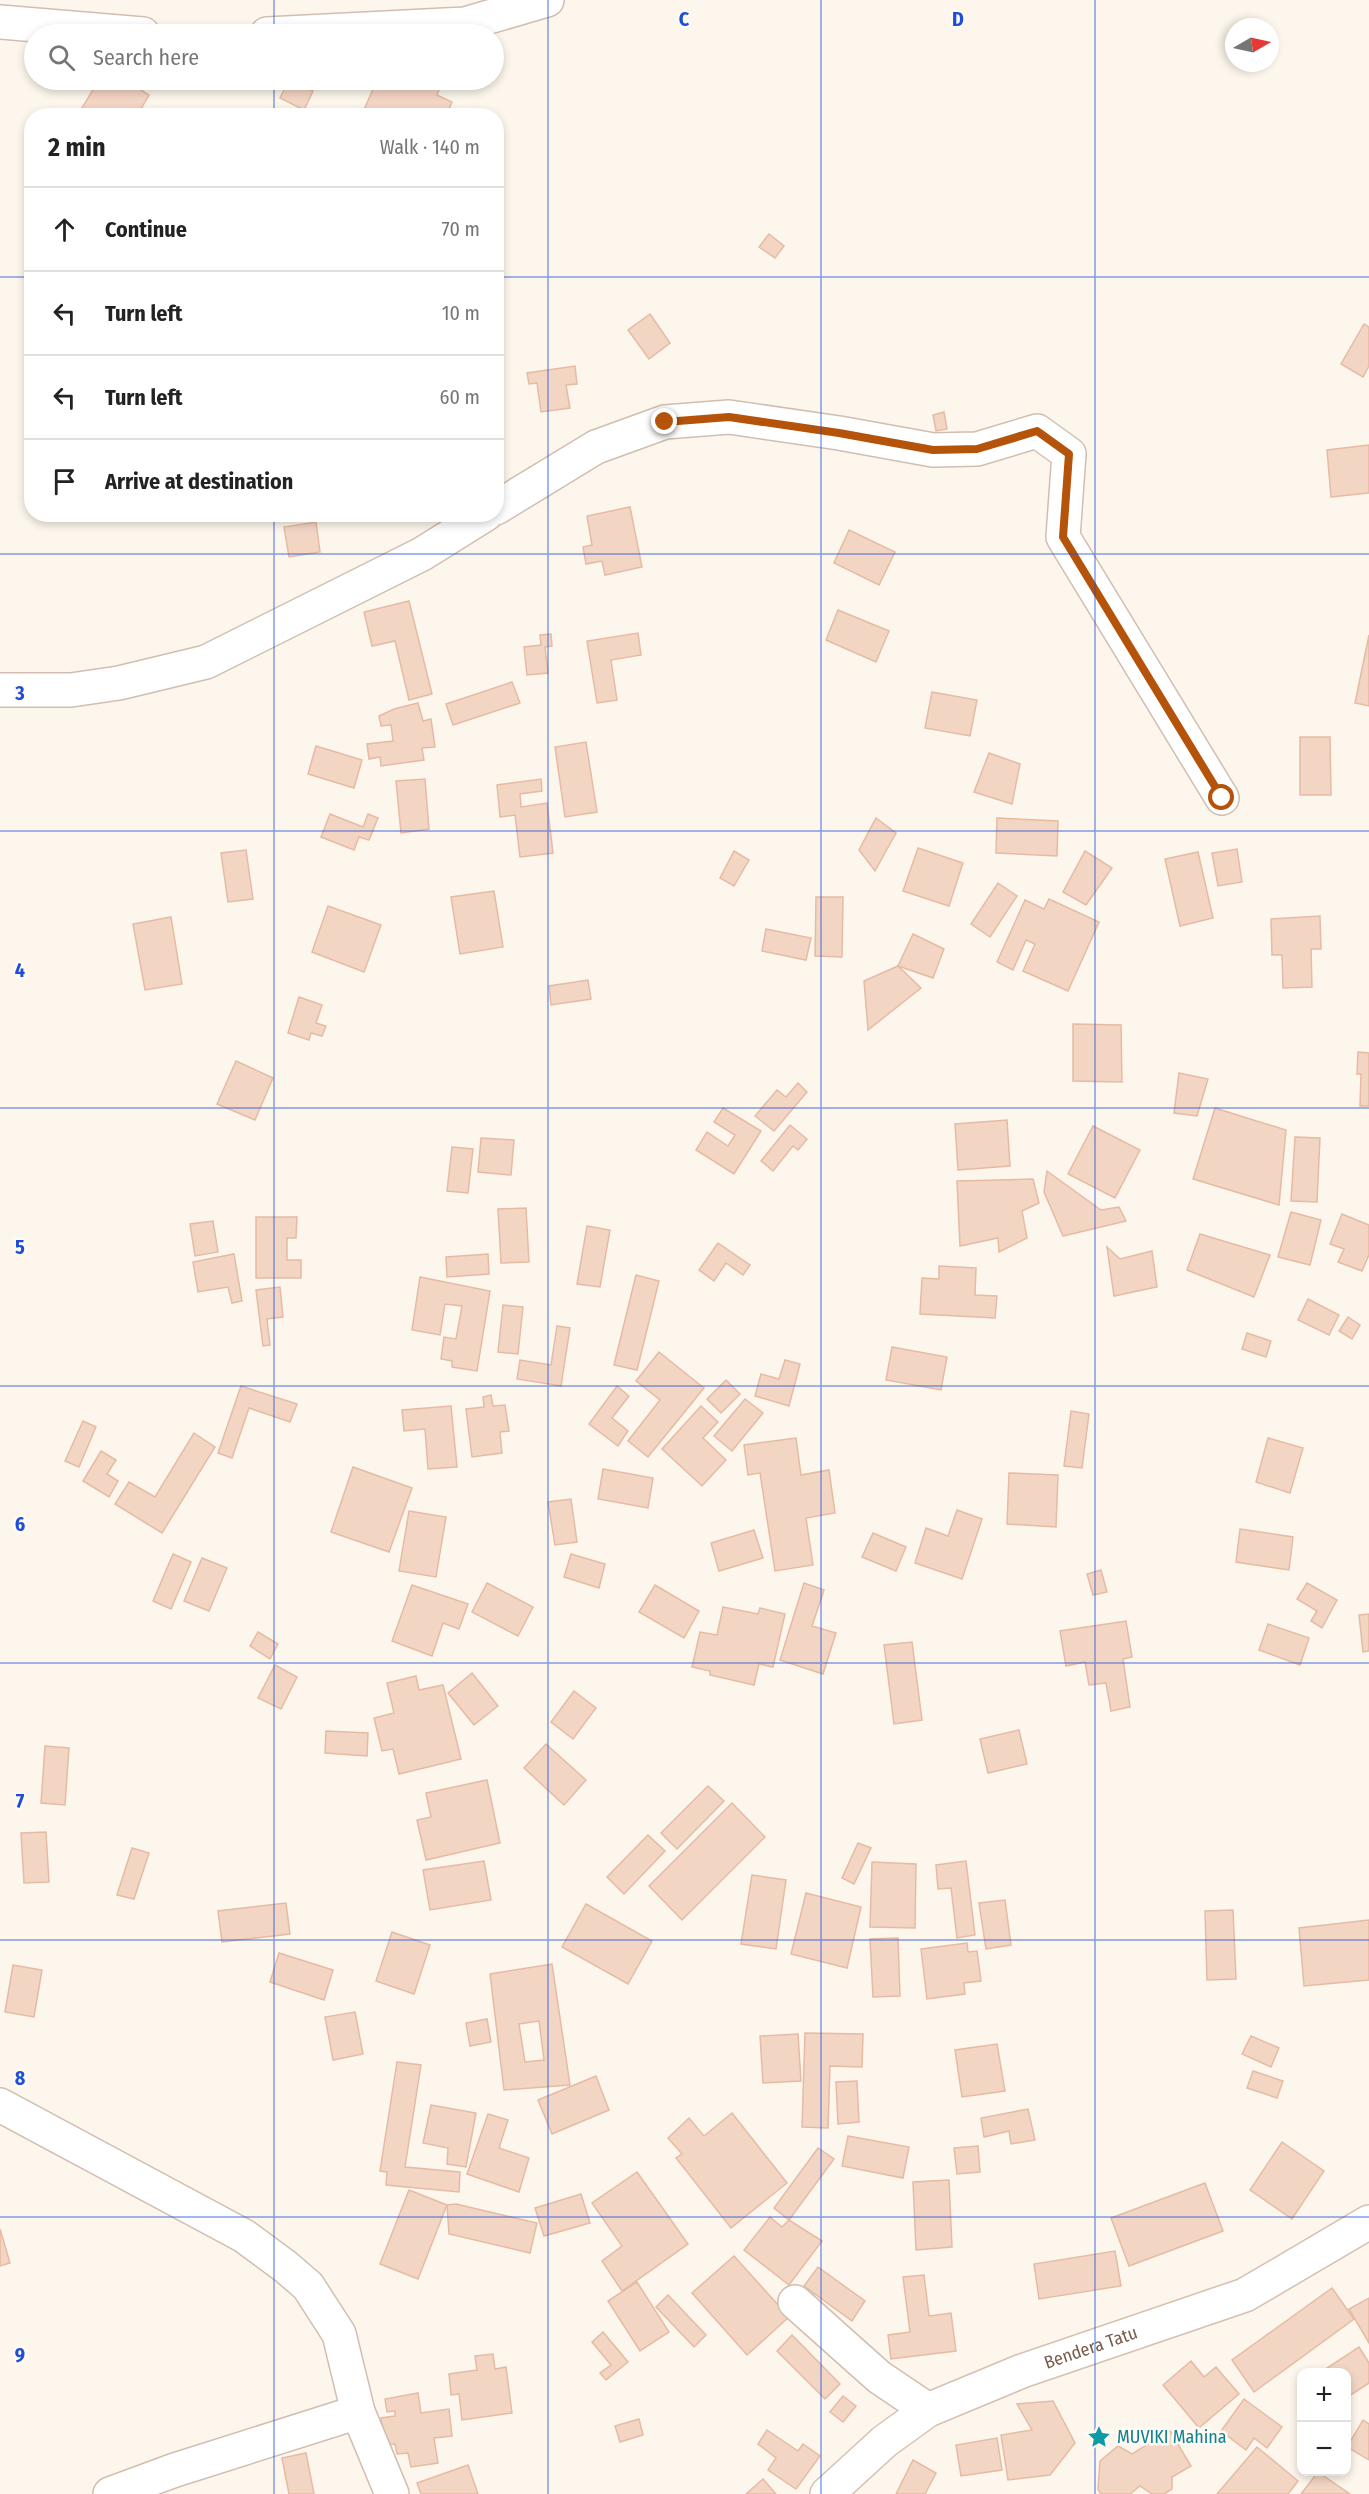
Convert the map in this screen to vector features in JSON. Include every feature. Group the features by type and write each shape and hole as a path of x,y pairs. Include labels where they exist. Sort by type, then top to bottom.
{"street":[{"path":"465,24 547,0"},
{"path":"0,22 24,24"},
{"path":"504,503 596,447 665,422 729,417 933,450 977,449 1037,431 1069,454 1063,537 1222,798"},
{"path":"0,690 71,690 119,683 206,662 422,554 473,522"},
{"path":"0,2105 244,2236 308,2286 339,2334 358,2412 392,2494"},
{"name":"Bendera Tatu","path":"832,2492 885,2441 928,2410 1022,2371 1245,2295 1369,2222"},
{"path":"795,2302 879,2377 928,2410"},
{"path":"110,2494 175,2470 358,2412"}],"building":[{"path":"93,90 141,90 149,95 142,108 82,108"},
{"path":"284,90 313,91 305,108 300,108 280,98"},
{"path":"373,90 439,90 437,95 452,102 449,108 365,108"},
{"path":"769,234 784,246 775,258 759,247"},
{"path":"650,314 670,343 649,359 628,330"},
{"path":"1364,324 1369,327 1369,366 1363,377 1341,364"},
{"path":"575,366 577,384 566,385 570,408 541,412 537,383 529,384 527,373"},
{"path":"944,412 947,429 936,431 933,415"},
{"path":"1369,445 1369,493 1331,497 1327,450"},
{"path":"630,507 642,567 605,575 602,561 586,564 583,547 592,545 587,516"},
{"path":"316,522 320,552 289,557 284,527"},
{"path":"849,530 895,552 879,585 834,563"},
{"path":"409,601 432,694 409,700 395,641 372,646 364,612"},
{"path":"838,610 889,631 876,662 826,640"},
{"path":"638,633 641,655 611,660 617,700 597,703 587,641"},
{"path":"551,634 552,646 545,647 548,673 527,675 524,647 541,645 540,635"},
{"path":"1369,635 1369,706 1355,703"},
{"path":"512,682 520,703 453,725 446,704"},
{"path":"932,692 977,700 970,736 925,728"},
{"path":"418,703 423,721 431,719 435,747 422,748 424,760 381,766 380,757 369,759 367,744 393,741 391,725 381,726 379,716 394,709"},
{"path":"1300,737 1330,737 1331,795 1300,795"},
{"path":"586,742 597,812 565,817 555,747"},
{"path":"316,746 362,760 354,788 308,774"},
{"path":"989,753 1020,764 1012,804 974,792"},
{"path":"425,779 429,829 401,833 396,781"},
{"path":"541,779 542,791 520,794 521,807 547,803 553,853 520,857 515,815 500,817 497,785"},
{"path":"330,814 363,827 368,814 378,818 369,840 359,837 354,850 321,837"},
{"path":"876,818 896,833 875,871 859,850"},
{"path":"997,818 1058,821 1057,856 996,853"},
{"path":"918,848 963,863 949,906 903,891"},
{"path":"1237,849 1242,882 1218,886 1212,853"},
{"path":"246,850 253,899 228,902 221,853"},
{"path":"734,851 749,860 734,886 720,878"},
{"path":"1085,851 1112,868 1086,905 1063,892"},
{"path":"1198,852 1213,918 1180,926 1165,859"},
{"path":"998,883 1017,896 990,937 971,924"},
{"path":"494,891 503,947 460,954 451,897"},
{"path":"816,897 843,897 842,957 815,956"},
{"path":"1049,899 1099,922 1068,991 1023,971 1035,944 1026,940 1013,970 997,962 1025,900 1044,909"},
{"path":"328,906 381,925 364,972 312,952"},
{"path":"1320,916 1321,949 1311,949 1312,987 1283,988 1282,955 1272,955 1271,919"},
{"path":"171,917 182,984 145,990 133,924"},
{"path":"766,929 811,938 806,960 762,951"},
{"path":"913,934 944,949 933,978 898,966"},
{"path":"898,966 921,988 868,1030 864,981"},
{"path":"588,980 591,999 551,1005 549,986"},
{"path":"299,997 322,1005 316,1023 326,1026 322,1036 311,1033 309,1040 288,1033"},
{"path":"1073,1024 1121,1025 1122,1082 1073,1081"},
{"path":"1358,1052 1369,1053 1369,1106 1360,1106 1361,1074 1357,1074"},
{"path":"236,1061 273,1078 255,1120 217,1104"},
{"path":"1179,1073 1208,1079 1197,1116 1174,1113"},
{"path":"798,1083 807,1092 774,1131 755,1116 777,1090 786,1097"},
{"path":"723,1108 761,1131 734,1174 696,1150 707,1132 728,1146 735,1135 714,1122"},
{"path":"1215,1108 1286,1130 1279,1205 1193,1179"},
{"path":"1007,1120 1010,1166 958,1170 955,1124"},
{"path":"790,1125 807,1139 798,1150 793,1146 773,1171 761,1161"},
{"path":"1093,1126 1140,1150 1115,1198 1068,1174"},
{"path":"1295,1137 1320,1138 1317,1202 1291,1201"},
{"path":"481,1138 514,1140 511,1175 478,1172"},
{"path":"452,1147 473,1149 468,1193 447,1191"},
{"path":"1047,1171 1101,1210 1119,1207 1126,1221 1063,1236 1044,1192"},
{"path":"1033,1179 1039,1203 1022,1211 1027,1238 999,1252 998,1238 960,1246 957,1181"},
{"path":"526,1208 529,1262 501,1263 498,1209"},
{"path":"1291,1212 1321,1220 1310,1265 1278,1257"},
{"path":"1342,1214 1369,1225 1369,1255 1362,1271 1338,1262 1344,1249 1330,1244"},
{"path":"256,1217 297,1217 296,1238 287,1238 287,1260 301,1260 301,1278 256,1278"},
{"path":"213,1221 218,1252 195,1256 190,1224"},
{"path":"587,1226 610,1230 600,1287 577,1284"},
{"path":"1200,1234 1270,1255 1254,1297 1187,1270"},
{"path":"718,1243 750,1265 743,1275 726,1263 714,1281 699,1270"},
{"path":"1107,1247 1120,1259 1152,1251 1157,1287 1114,1296"},
{"path":"234,1254 242,1301 232,1303 228,1287 198,1292 193,1262"},
{"path":"488,1254 489,1274 447,1277 446,1257"},
{"path":"939,1266 976,1268 975,1295 997,1296 995,1318 920,1314 922,1278 939,1279"},
{"path":"636,1275 659,1281 637,1370 614,1365"},
{"path":"420,1277 490,1291 477,1371 452,1367 452,1361 441,1359 444,1337 456,1339 462,1306 445,1304 440,1335 412,1330"},
{"path":"280,1287 283,1317 267,1319 270,1345 263,1346 256,1290"},
{"path":"1308,1299 1339,1315 1329,1335 1298,1320"},
{"path":"503,1305 523,1307 518,1354 498,1352"},
{"path":"1348,1317 1360,1325 1352,1339 1339,1331"},
{"path":"557,1326 570,1328 561,1386 517,1379 520,1360 551,1365"},
{"path":"1247,1333 1271,1341 1266,1357 1242,1349"},
{"path":"892,1347 947,1357 941,1390 886,1380"},
{"path":"659,1352 704,1388 648,1457 628,1441 660,1400 636,1381"},
{"path":"785,1360 800,1364 789,1406 755,1396 761,1374 779,1379"},
{"path":"726,1380 740,1394 721,1413 707,1399"},
{"path":"241,1386 297,1404 290,1422 249,1408 232,1458 218,1453"},
{"path":"617,1386 629,1396 612,1418 628,1431 618,1446 589,1424"},
{"path":"491,1395 493,1406 505,1405 509,1431 500,1432 502,1453 472,1457 466,1409 484,1407 483,1397"},
{"path":"745,1399 763,1413 732,1451 714,1436"},
{"path":"451,1406 457,1467 428,1469 425,1429 404,1431 402,1410"},
{"path":"701,1406 718,1422 703,1438 726,1460 702,1486 662,1449"},
{"path":"1071,1411 1089,1414 1082,1468 1064,1466"},
{"path":"83,1421 96,1427 79,1467 65,1461"},
{"path":"194,1433 215,1447 162,1533 115,1504 129,1482 155,1497"},
{"path":"796,1438 801,1475 829,1470 835,1513 806,1518 813,1565 775,1571 760,1473 748,1475 744,1445"},
{"path":"1268,1438 1303,1448 1290,1493 1256,1482"},
{"path":"101,1451 116,1460 107,1474 118,1481 109,1497 83,1481"},
{"path":"353,1467 412,1488 389,1552 331,1532"},
{"path":"603,1469 653,1478 648,1508 598,1499"},
{"path":"1009,1473 1058,1475 1056,1527 1007,1524"},
{"path":"571,1499 577,1542 555,1545 548,1502"},
{"path":"957,1510 982,1519 962,1579 915,1563 926,1528 948,1536"},
{"path":"409,1511 446,1517 436,1577 399,1571"},
{"path":"1240,1529 1293,1537 1289,1570 1236,1562"},
{"path":"754,1530 763,1558 719,1571 711,1543"},
{"path":"873,1533 906,1547 896,1571 862,1557"},
{"path":"173,1554 191,1562 171,1609 153,1601"},
{"path":"571,1554 605,1564 599,1588 564,1577"},
{"path":"202,1558 227,1568 209,1611 184,1601"},
{"path":"1101,1570 1107,1592 1093,1595 1087,1574"},
{"path":"487,1583 533,1607 518,1636 472,1612"},
{"path":"804,1583 824,1590 812,1626 836,1633 823,1674 780,1660"},
{"path":"1307,1583 1337,1600 1322,1628 1311,1621 1317,1611 1297,1599"},
{"path":"412,1585 468,1604 459,1629 443,1623 432,1656 392,1641"},
{"path":"655,1585 699,1611 684,1638 639,1612"},
{"path":"723,1607 758,1614 760,1608 785,1614 773,1667 759,1664 754,1685 710,1675 710,1671 692,1667 700,1632 717,1635"},
{"path":"1369,1614 1369,1651 1363,1652 1359,1615"},
{"path":"1126,1621 1132,1657 1123,1659 1130,1707 1111,1711 1106,1683 1089,1685 1085,1662 1066,1666 1060,1631"},
{"path":"1268,1624 1309,1638 1300,1665 1259,1650"},
{"path":"258,1632 278,1644 270,1659 250,1646"},
{"path":"912,1642 922,1720 894,1724 884,1645"},
{"path":"275,1665 297,1677 281,1709 258,1698"},
{"path":"472,1673 498,1706 474,1725 448,1693"},
{"path":"416,1676 419,1690 443,1685 461,1759 399,1774 393,1749 382,1751 374,1718 394,1713 387,1683"},
{"path":"574,1691 596,1708 573,1739 551,1722"},
{"path":"1019,1730 1027,1764 988,1773 980,1739"},
{"path":"326,1731 368,1733 367,1756 325,1753"},
{"path":"546,1744 586,1780 564,1805 524,1768"},
{"path":"45,1746 69,1748 65,1805 41,1803"},
{"path":"487,1780 500,1843 426,1860 417,1820 431,1817 426,1793"},
{"path":"708,1786 724,1801 677,1849 661,1833"},
{"path":"732,1803 765,1837 682,1920 649,1886"},
{"path":"46,1832 49,1882 24,1883 21,1833"},
{"path":"648,1835 665,1851 624,1894 607,1877"},
{"path":"858,1843 871,1848 854,1884 842,1878"},
{"path":"132,1848 149,1853 134,1899 117,1895"},
{"path":"484,1861 491,1900 430,1910 423,1870"},
{"path":"966,1861 975,1935 957,1938 951,1888 938,1889 936,1865"},
{"path":"872,1862 916,1864 915,1928 870,1927"},
{"path":"752,1875 786,1880 776,1949 741,1944"},
{"path":"806,1893 861,1907 847,1968 791,1954"},
{"path":"1005,1900 1011,1945 986,1949 979,1903"},
{"path":"286,1903 290,1934 222,1942 218,1911"},
{"path":"586,1904 652,1941 628,1984 562,1947"},
{"path":"1233,1910 1236,1979 1207,1980 1205,1911"},
{"path":"1369,1920 1369,1980 1304,1986 1299,1928"},
{"path":"392,1932 430,1945 414,1994 376,1981"},
{"path":"898,1938 900,1996 873,1997 870,1939"},
{"path":"967,1943 968,1952 977,1951 981,1981 964,1983 965,1994 927,1999 921,1949"},
{"path":"279,1953 333,1970 324,2000 270,1982"},
{"path":"552,1964 570,2085 504,2090 490,1974","holes":["539,2021 544,2060 525,2062 519,2024"]},
{"path":"13,1965 42,1970 34,2017 5,2012"},
{"path":"355,2012 363,2054 333,2060 325,2017"},
{"path":"487,2019 491,2042 470,2046 466,2023"},
{"path":"805,2033 863,2034 862,2067 830,2066 828,2128 802,2127"},
{"path":"798,2034 801,2081 763,2083 760,2036"},
{"path":"1251,2036 1279,2048 1271,2067 1242,2054"},
{"path":"997,2044 1005,2091 962,2097 955,2050"},
{"path":"397,2062 421,2065 405,2167 460,2172 459,2192 386,2185 387,2172 380,2171"},
{"path":"1253,2071 1283,2081 1277,2098 1247,2088"},
{"path":"596,2076 609,2110 552,2134 538,2100"},
{"path":"857,2081 859,2122 838,2124 836,2082"},
{"path":"431,2105 476,2113 466,2167 447,2164 448,2148 423,2143"},
{"path":"1028,2109 1035,2140 1011,2144 1009,2131 984,2137 981,2118"},
{"path":"732,2113 787,2183 731,2228 676,2158 682,2154 668,2138 689,2118 704,2136"},
{"path":"488,2114 508,2120 499,2148 529,2158 519,2192 467,2174"},
{"path":"848,2136 909,2147 903,2178 842,2166"},
{"path":"1282,2142 1324,2171 1292,2219 1250,2190"},
{"path":"978,2146 980,2172 957,2174 954,2148"},
{"path":"818,2148 834,2159 789,2220 774,2208"},
{"path":"637,2172 688,2244 622,2291 602,2261 622,2246 592,2203"},
{"path":"949,2180 952,2247 916,2250 913,2182"},
{"path":"1205,2183 1223,2231 1129,2266 1111,2218"},
{"path":"409,2190 447,2205 418,2279 380,2264"},
{"path":"581,2194 590,2223 544,2236 535,2208"},
{"path":"456,2204 537,2223 530,2253 449,2234 447,2205"},
{"path":"770,2217 782,2227 789,2220 822,2241 789,2285 744,2250"},
{"path":"0,2229 10,2263 0,2266"},
{"path":"1115,2251 1121,2286 1039,2299 1034,2264"},
{"path":"734,2256 789,2317 747,2355 692,2293"},
{"path":"818,2267 865,2301 852,2321 804,2286"},
{"path":"924,2275 929,2316 951,2313 956,2351 891,2359 888,2335 910,2332 903,2277"},
{"path":"637,2282 669,2332 640,2351 608,2301"},
{"path":"1332,2288 1354,2319 1254,2392 1232,2360"},
{"path":"668,2295 706,2335 694,2347 656,2307"},
{"path":"1369,2298 1369,2343 1349,2309"},
{"path":"603,2332 628,2362 606,2380 600,2373 611,2365 592,2342"},
{"path":"792,2335 840,2384 825,2399 777,2351"},
{"path":"1359,2347 1369,2363 1369,2383 1351,2395 1351,2368 1327,2368"},
{"path":"493,2354 495,2369 506,2367 512,2413 462,2420 459,2394 451,2395 449,2374 477,2370 475,2356"},
{"path":"1191,2361 1204,2377 1216,2367 1239,2394 1199,2428 1163,2385"},
{"path":"418,2393 421,2413 449,2409 452,2436 434,2438 438,2463 411,2467 408,2453 397,2454 395,2444 385,2445 381,2418 395,2416 395,2411 387,2412 385,2399"},
{"path":"843,2396 856,2406 843,2422 830,2412"},
{"path":"1244,2399 1282,2427 1267,2448 1254,2438 1246,2450 1221,2431"},
{"path":"1053,2401 1075,2443 1050,2475 1008,2480 1001,2435 1032,2430 1017,2404"},
{"path":"639,2419 643,2435 620,2442 615,2426"},
{"path":"1363,2420 1369,2424 1369,2460 1351,2449 1351,2440"},
{"path":"767,2430 798,2451 803,2444 820,2456 796,2489 768,2470 776,2458 758,2444"},
{"path":"1170,2431 1191,2466 1172,2477 1172,2489 1164,2494 1152,2494 1140,2486 1130,2494 1101,2494 1098,2489 1100,2461 1118,2446 1132,2454"},
{"path":"997,2438 1002,2470 961,2476 956,2445"},
{"path":"1257,2447 1298,2481 1288,2494 1217,2494"},
{"path":"306,2453 314,2494 289,2494 282,2458"},
{"path":"913,2460 936,2473 925,2494 896,2494"},
{"path":"468,2465 478,2494 421,2494 417,2483"},
{"path":"1315,2476 1324,2476 1350,2494 1301,2494"},
{"path":"763,2479 776,2494 746,2494"}],"place":[{"name":"MUVIKI Mahina","path":"1099,2437"}],"route":[{"path":"665,422 729,417 933,450 977,449 1037,431 1069,454 1063,537 1222,798"}]}
